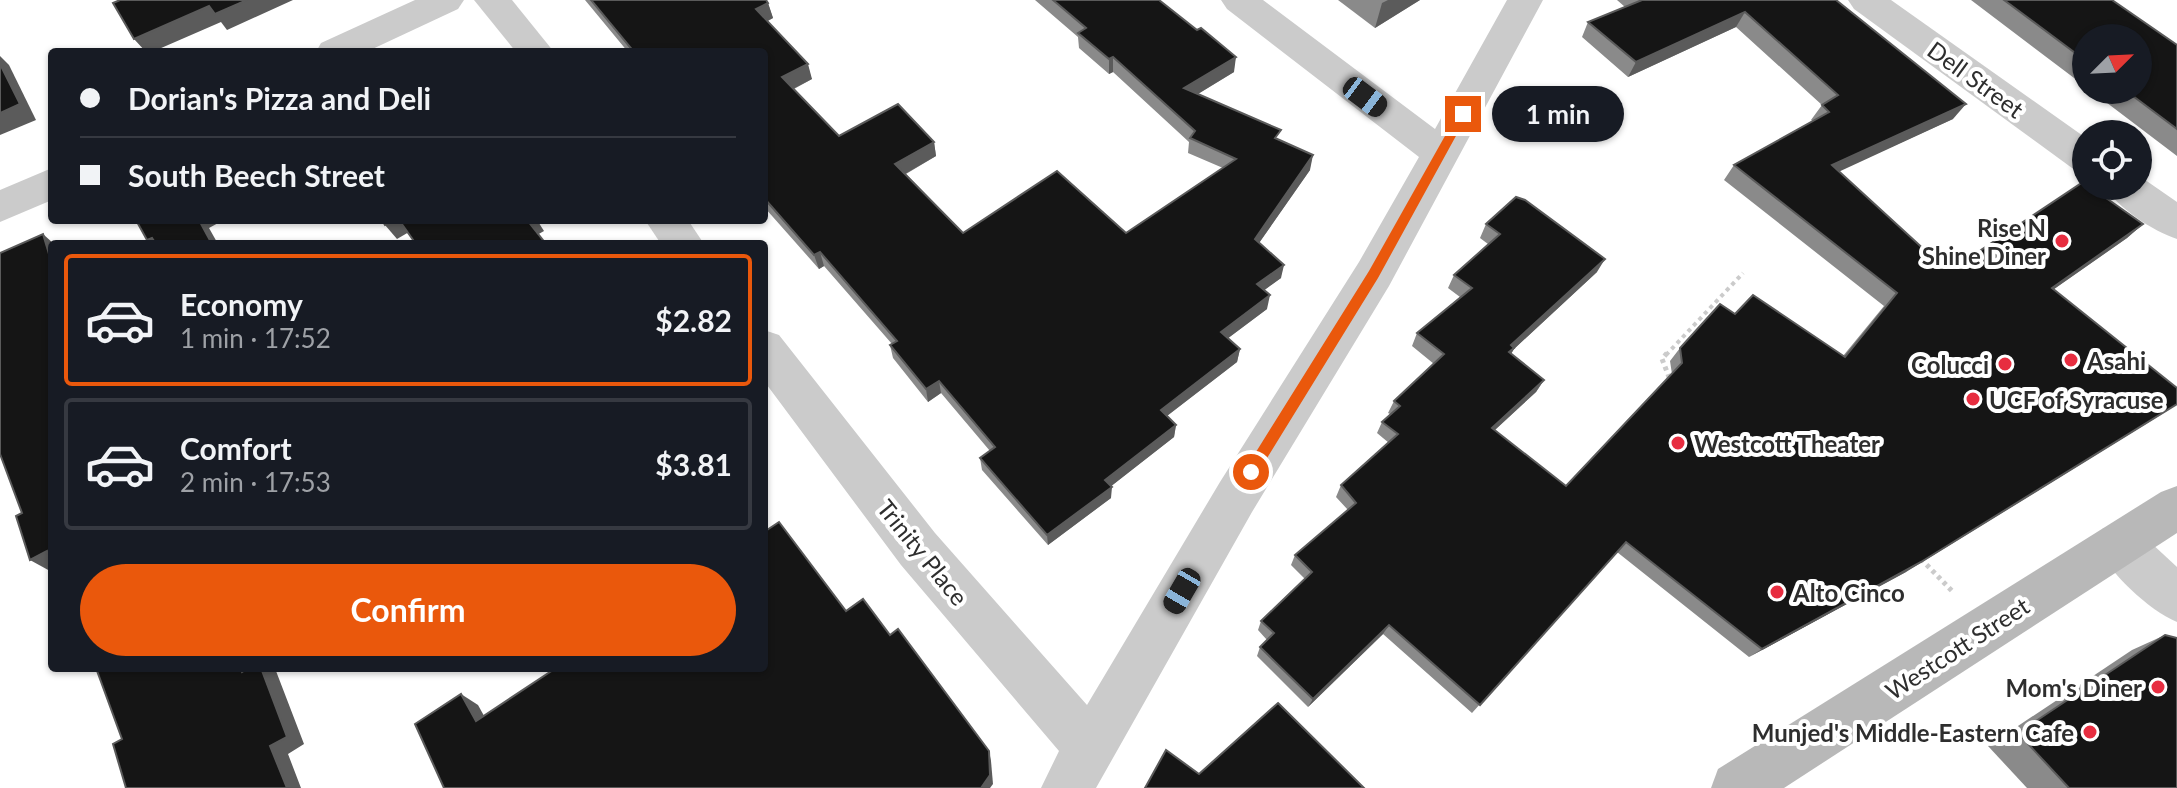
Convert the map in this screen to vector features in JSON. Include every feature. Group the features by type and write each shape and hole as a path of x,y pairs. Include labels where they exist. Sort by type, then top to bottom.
{"street":[{"path":"343,48 446,0"},
{"path":"492,0 533,48"},
{"path":"1239,0 1441,154"},
{"path":"1067,788 1236,497 1374,274 1525,0"},
{"name":"Dell Street","path":"1866,0 2072,148"},
{"path":"0,207 48,185"},
{"path":"2145,200 2177,223"},
{"path":"668,224 681,240"},
{"name":"Trinity Place","path":"768,353 918,549 1091,749"},
{"name":"Westcott Street","path":"1737,788 2177,507"},
{"path":"2119,544 2177,599"}],"path":[{"path":"1681,389 1668,380 1662,359 1743,273"},
{"path":"1916,555 1929,564 1986,629"}],"building":[{"path":"120,0 247,0 215,14 209,6 134,39 113,3"},
{"path":"591,0 766,0 768,3 756,9 808,64 782,77 839,136 898,104 934,142 895,164 963,233 1057,171 1126,233 1236,159 1190,138 1195,131 1113,57 1109,59 1078,33 1086,28 1053,0 1159,0 1197,30 1201,28 1236,57 1184,88 1281,130 1275,138 1313,155 1255,239 1284,265 1257,284 1270,295 1221,332 1240,349 1161,410 1176,425 1105,480 1112,487 1047,535 980,458 995,447 939,381 926,389 890,345 897,341 820,252 814,255 768,203 768,48 631,48"},
{"path":"1642,0 1836,0 1966,104 1832,165 1940,264 1945,261 1954,268 2072,189 2072,200 2109,200 2143,224 2052,288 2177,388 2177,404 1921,562 1762,649 1626,542 1480,705 1389,625 1313,699 1260,647 1274,633 1261,621 1312,572 1295,555 1356,503 1341,485 1398,434 1382,422 1400,406 1394,401 1444,354 1417,333 1472,288 1454,275 1500,234 1486,224 1516,197 1525,200 1605,259 1511,345 1514,348 1509,352 1544,380 1492,428 1566,486 1682,363 1680,348 1720,304 1735,314 1753,295 1845,357 1897,293 1734,165 1829,112 1822,105 1838,95 1745,12 1636,62 1588,22"},
{"path":"2004,0 2112,0 2147,24 2072,24 2072,51"},
{"path":"2152,28 2177,45 2177,129 2144,104 2152,104"},
{"path":"0,64 20,104 0,113"},
{"path":"138,224 201,224 210,240 152,238 147,240"},
{"path":"402,224 530,224 543,240 413,240"},
{"path":"43,234 48,251 48,554 47,551 30,560 16,516 22,513 0,454 0,253"},
{"path":"779,522 846,611 863,599 890,635 898,629 989,751 990,775 981,788 444,788 415,724 461,694 476,721 550,672 768,672 768,529"},
{"path":"2165,635 2177,638 2177,788 2069,788 2018,733"},
{"path":"97,672 263,672 287,737 270,746 287,788 126,788 113,744 122,739"},
{"path":"1278,703 1364,788 1145,788 1166,750 1199,774"}],"place":[{"name":"Rise N Shine Diner","path":"2062,241"},
{"name":"Asahi","path":"2071,360"},
{"name":"Colucci","path":"2005,364"},
{"name":"UCF of Syracuse","path":"1973,399"},
{"name":"Westcott Theater","path":"1678,443"},
{"name":"Alto Cinco","path":"1777,592"},
{"name":"Mom's Diner","path":"2158,687"},
{"name":"Munjed's Middle-Eastern Cafe","path":"2090,732"}],"route":[{"path":"1251,472 1374,274 1463,114"}]}
